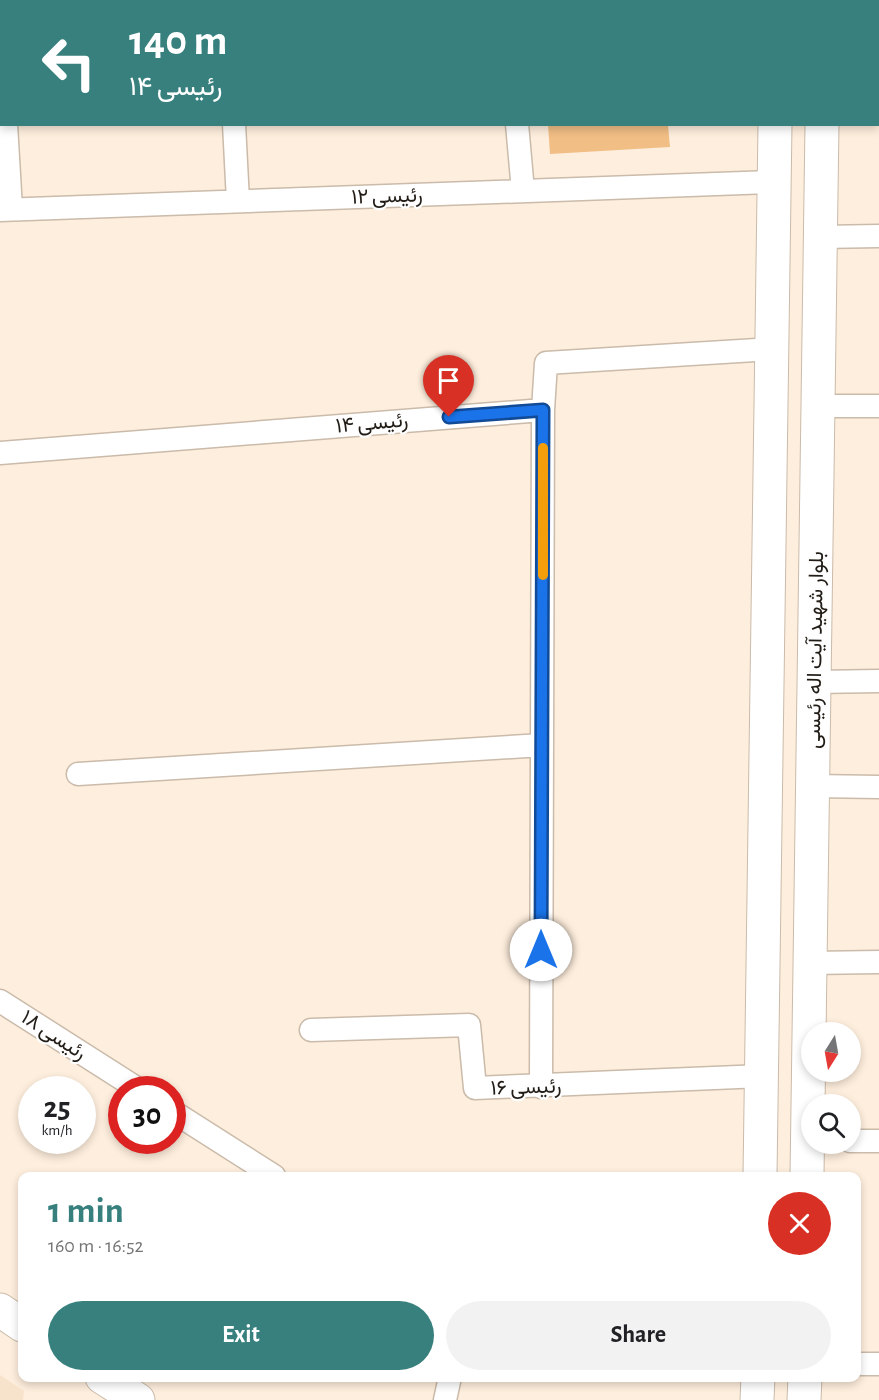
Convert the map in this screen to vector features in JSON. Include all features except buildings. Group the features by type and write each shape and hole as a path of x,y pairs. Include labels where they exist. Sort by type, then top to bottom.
{"main road":[{"path":"760,1172 775,126"},
{"name":"بلوار شهید آیت اله رئیسی","path":"809,1094 822,126"},
{"name":"بلوار شهید آیت اله رئیسی","path":"807,1172 808,1154"},
{"path":"0,1310 18,1322"},
{"path":"110,1382 138,1400"},
{"path":"757,1400 758,1382"},
{"path":"804,1400 805,1382"}],"street":[{"path":"5,209 6,126"},
{"path":"234,126 238,201"},
{"path":"517,126 523,191"},
{"name":"رئیسی ۱۲","path":"5,209 774,182"},
{"path":"821,237 879,236"},
{"path":"541,1087 543,410 546,363 772,349"},
{"path":"818,406 879,406"},
{"name":"رئیسی ۱۴","path":"0,453 543,410"},
{"path":"814,682 879,681"},
{"path":"78,774 542,745"},
{"path":"813,786 879,787"},
{"path":"810,963 879,962"},
{"name":"رئیسی ۱۸","path":"0,1000 118,1076"},
{"name":"رئیسی ۱۶","path":"311,1030 469,1025 475,1088 762,1076"},
{"path":"186,1120 268,1172"},
{"path":"861,1141 879,1141"},
{"path":"861,1364 879,1364"},
{"path":"445,1400 449,1382"}],"shaded area":[{"path":"548,126 668,126 670,147 550,154"},
{"path":"0,1375 24,1391 23,1400 0,1400"}],"slow traffic":[{"path":"543,448 543,575"}],"route":[{"path":"449,417 543,410 541,950"}]}
